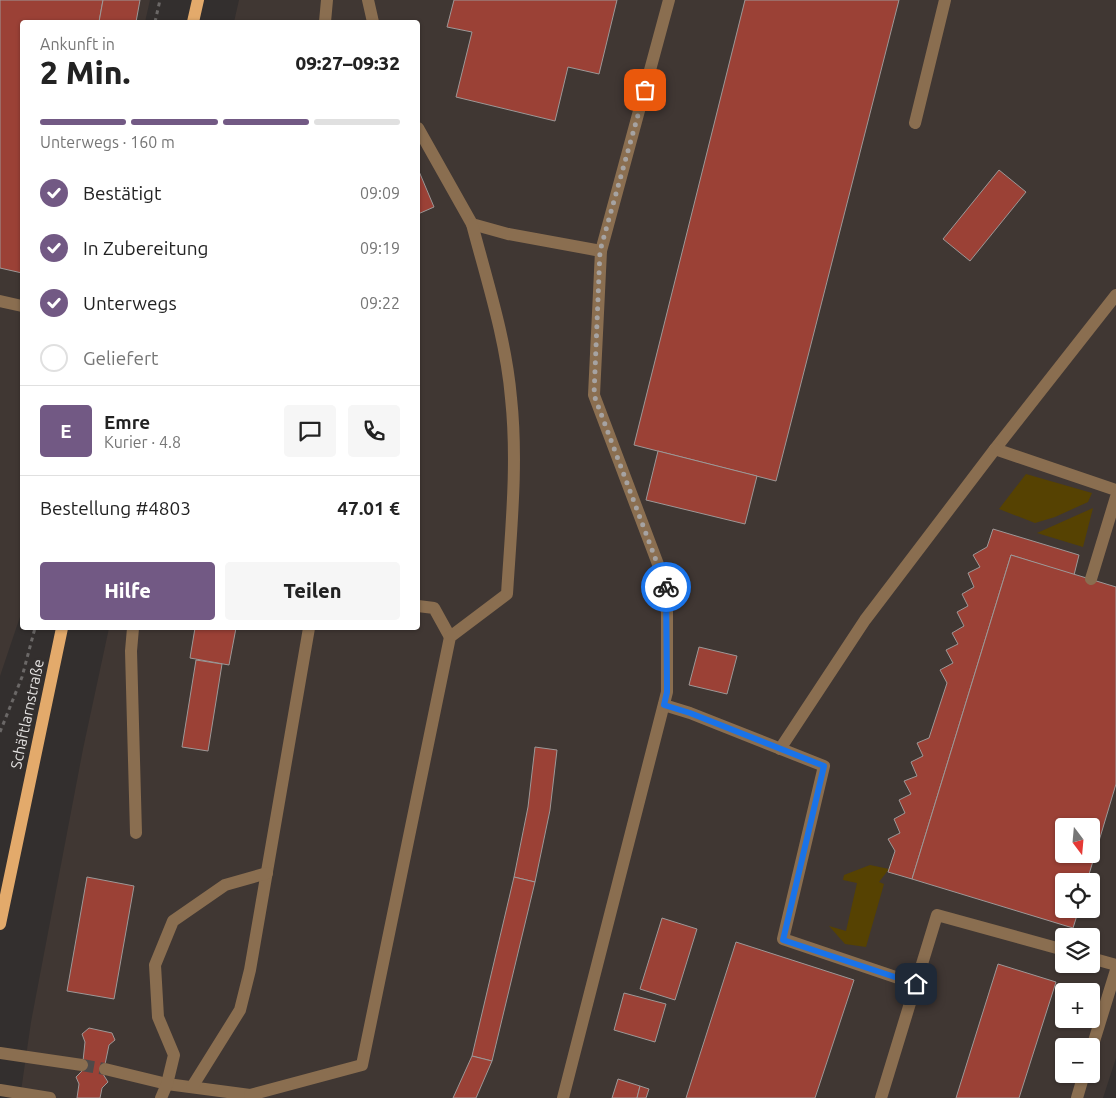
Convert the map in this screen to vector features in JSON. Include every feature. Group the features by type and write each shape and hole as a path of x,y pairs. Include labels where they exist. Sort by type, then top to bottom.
{"main road":[{"path":"193,20 198,0"},
{"name":"Schäftlarnstraße","path":"0,924 62,630"}],"lane":[{"path":"325,20 328,0"},
{"path":"368,0 373,20"},
{"path":"563,1098 667,692 667,588 594,395 600,251 669,0"},
{"path":"915,123 945,0"},
{"path":"420,132 472,224 500,333 511,396 514,482 507,594 450,637"},
{"path":"472,224 508,234 600,251"},
{"path":"780,749 866,620 994,449 1116,295"},
{"path":"0,301 20,306"},
{"path":"994,449 1116,490"},
{"path":"1091,579 1116,497"},
{"path":"105,1069 167,1084 253,1096 362,1065 450,637 434,608 420,606"},
{"path":"133,630 131,651 136,833"},
{"path":"192,1088 240,1010 250,970 309,630"},
{"path":"664,705 824,766 783,940 916,984"},
{"path":"161,1098 167,1084 174,1055 158,1017 155,965 173,921 225,885 267,873"},
{"path":"881,1098 937,915 1055,948"},
{"path":"1100,961 1116,965"},
{"path":"1095,1038 1116,970"},
{"path":"0,1053 82,1065"},
{"path":"1077,1098 1081,1083"},
{"path":"0,1090 50,1098"}],"path":[{"path":"155,20 160,0"},
{"name":"Schäftlarnstraße","path":"0,732 22,677 34,630"}],"shaded area":[{"path":"0,0 150,0 145,20 20,20 20,617 0,676"},
{"path":"239,0 1116,0 1116,1058 1103,1098 20,1098 31,1022 83,749 109,630 420,630 420,20 234,20"},
{"path":"1026,474 1092,493 1088,502 1055,517 1035,523 999,509"},
{"path":"1093,508 1083,547 1037,533"},
{"path":"870,865 889,869 879,882 884,884 866,947 845,944 829,926 846,931 857,883 843,880 844,875"}],"building":[{"path":"0,0 103,0 99,20 20,20 20,273 0,268"},
{"path":"103,0 140,0 136,20 99,20"},
{"path":"454,0 617,0 599,74 568,67 555,121 456,97 472,32 447,27"},
{"path":"745,0 899,0 776,481 634,445"},
{"path":"999,170 1026,192 970,261 943,239"},
{"path":"420,174 434,207 420,213"},
{"path":"658,451 757,476 745,524 646,500"},
{"path":"993,529 1079,555 1074,575 1011,555 912,879 888,872 895,851 888,839 900,833 894,819 905,813 899,800 911,794 904,781 917,776 911,762 923,756 917,743 929,738 947,683 940,670 953,663 946,650 958,644 952,633 964,626 957,612 968,606 962,594 974,587 968,573 980,567 973,555 987,547"},
{"path":"1011,555 1116,587 1116,784 1100,838 1100,818 1055,818 1055,863 1092,863 1089,873 1055,873 1055,918 1076,918 1073,928 912,879"},
{"path":"195,630 236,630 229,665 190,658"},
{"path":"699,647 737,656 727,694 689,685"},
{"path":"196,660 222,664 208,751 182,747"},
{"path":"535,747 557,750 550,810 535,882 514,877 528,807"},
{"path":"87,877 134,886 114,999 67,991"},
{"path":"514,877 535,882 492,1061 472,1056"},
{"path":"662,918 697,929 675,1000 640,989"},
{"path":"736,942 854,980 815,1098 686,1098"},
{"path":"998,964 1056,982 1019,1098 956,1098"},
{"path":"624,993 666,1004 655,1042 614,1030"},
{"path":"89,1028 112,1033 115,1040 109,1045 103,1074 108,1082 102,1088 100,1098 77,1098 79,1084 76,1077 82,1071 85,1042 82,1034"},
{"path":"472,1056 492,1061 476,1098 453,1098"},
{"path":"618,1079 640,1086 637,1098 612,1098"},
{"path":"640,1086 649,1089 646,1098 637,1098"}],"tunnel":[{"path":"82,1065 105,1069"}],"way so far":[{"path":"645,90 600,251 594,395 666,587"}],"route":[{"path":"666,587 667,692 664,705 690,713 824,766 783,940 916,984"}]}
